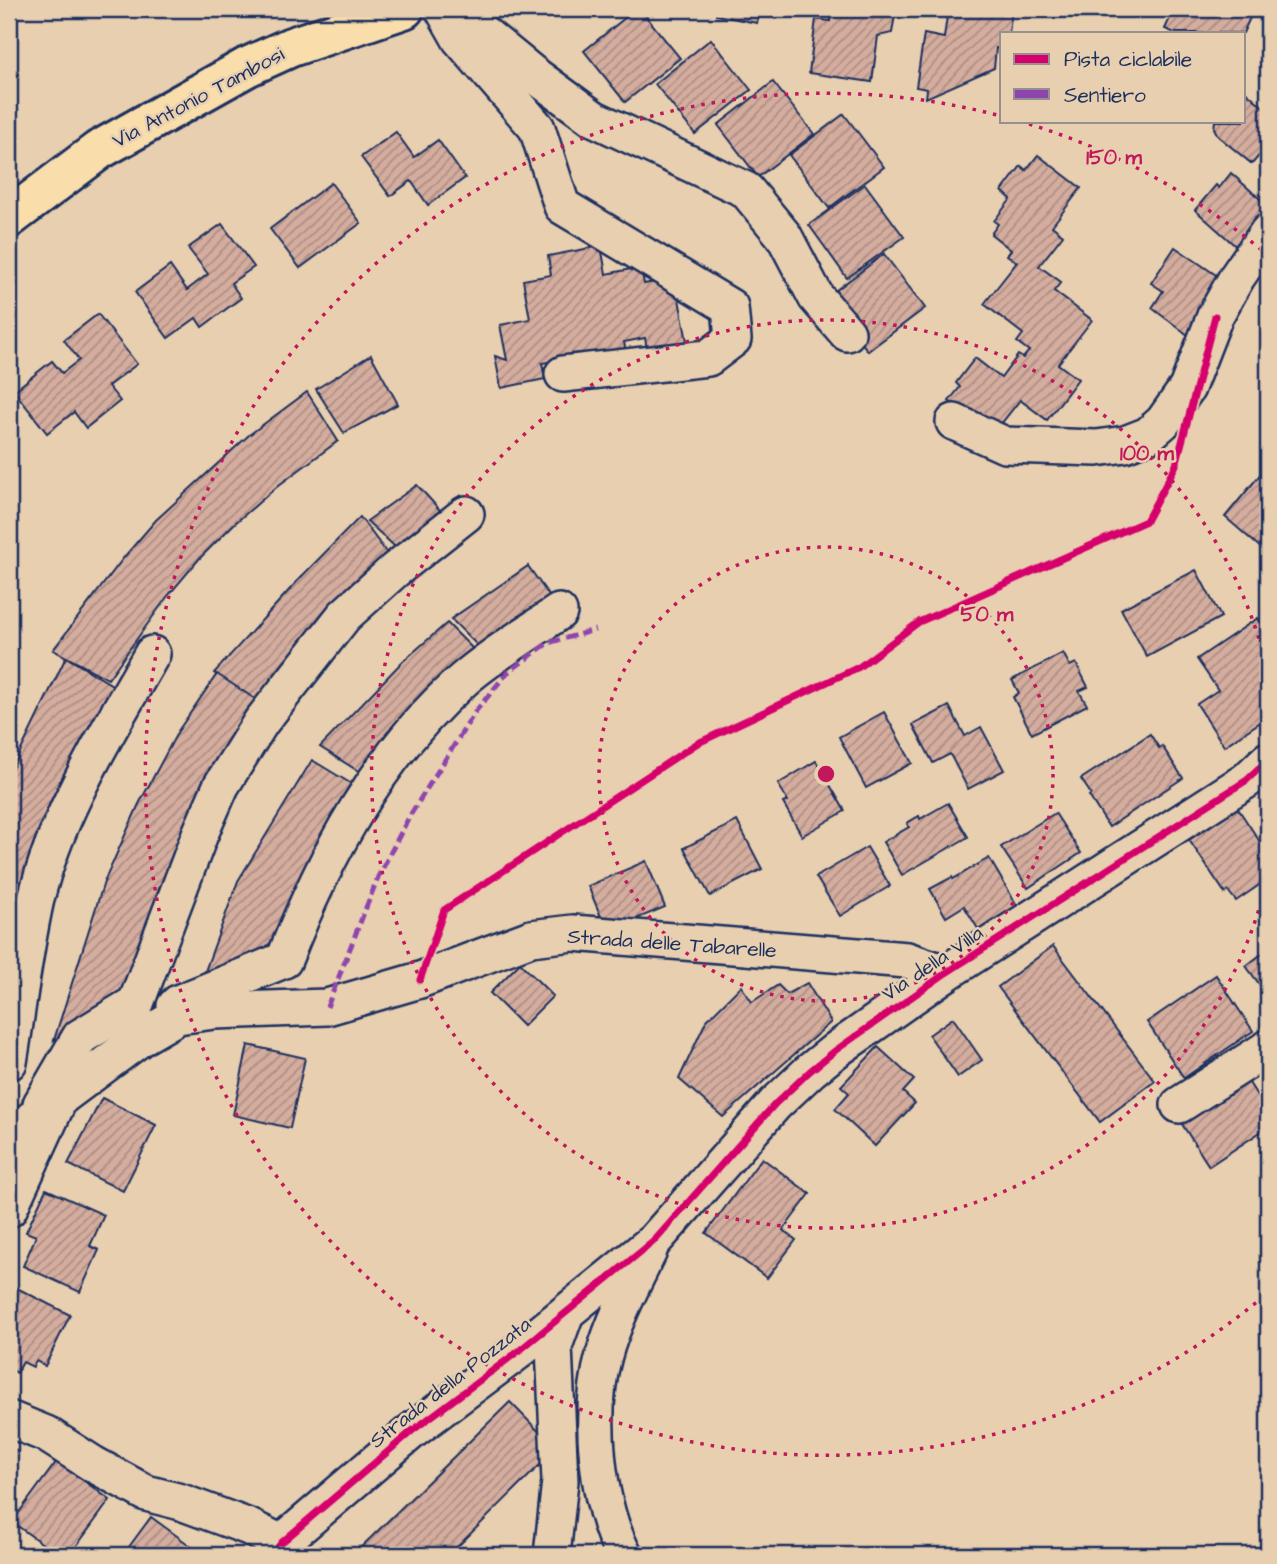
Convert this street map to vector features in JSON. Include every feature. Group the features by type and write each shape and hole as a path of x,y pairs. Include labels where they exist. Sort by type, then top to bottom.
{"main road":[{"name":"Via Antonio Tambosi","path":"9,218 99,150 247,67 291,47 404,9"}],"street":[{"path":"443,9 460,39 537,128 562,206 730,307 733,339 708,358 563,374"},
{"path":"452,9 533,75 593,118 746,190 784,236 816,297 847,333"},
{"path":"954,422 1005,445 1097,448 1125,444 1148,435 1163,422 1187,388 1215,316 1237,277 1268,232"},
{"name":"Strada delle Tabarelle","path":"22,1126 80,1037 136,1003 221,786 261,722 344,616 395,570 466,514"},
{"name":"Strada delle Tabarelle","path":"158,1028 178,1003 284,960 296,929 352,815 422,721 463,680 559,612"},
{"path":"9,1062 37,899 54,847 81,784 152,654"},
{"name":"Via della Villa","path":"654,1241 775,1104 810,1071 946,973 1247,780 1268,760"},
{"name":"Strada delle Tabarelle","path":"22,1126 61,1095 178,1017 214,1011 327,1007 420,980 531,938 573,933 907,960 946,973"},
{"path":"1179,1105 1268,1048"},
{"path":"9,1209 61,1095"},
{"path":"614,1546 602,1489 598,1448 598,1385 604,1355 617,1320 654,1241"},
{"name":"Strada della Pozzata","path":"9,1419 46,1434 146,1493 181,1502 248,1527 276,1549 412,1431 566,1313 654,1241"},
{"path":"552,1555 560,1481 554,1346 566,1313"}],"building":[{"path":"636,9 640,9 680,58 625,102 584,51"},
{"path":"717,9 760,9 757,23 716,15"},
{"path":"831,9 896,9 892,33 878,36 872,82 809,73 816,19 830,21"},
{"path":"948,9 1012,9 1009,32 1000,32 1000,49 996,48 994,68 926,98 927,89 916,87 924,34 944,38"},
{"path":"1174,9 1254,9 1243,32 1172,32 1165,29"},
{"path":"711,39 751,90 695,134 655,84"},
{"path":"773,82 814,134 758,177 718,125"},
{"path":"1246,92 1268,111 1268,145 1252,164 1218,136 1214,128 1215,122 1246,122"},
{"path":"844,114 884,167 829,208 789,155"},
{"path":"396,132 414,157 438,140 465,178 428,205 411,181 390,196 361,157"},
{"path":"1038,155 1081,188 1052,226 1063,235 1039,266 1061,282 1054,291 1092,320 1058,364 1078,379 1047,420 1020,400 993,434 949,401 960,387 956,383 975,358 1001,378 1018,355 1023,358 1029,351 1017,342 1023,334 984,304 1017,262 1007,255 1011,250 991,234 998,224 994,221 1011,199 1002,191 1021,166 1026,170"},
{"path":"1231,173 1268,206 1268,212 1239,249 1195,210 1216,185 1219,188"},
{"path":"331,183 361,223 300,268 270,229"},
{"path":"865,184 904,237 847,278 809,225"},
{"path":"222,224 254,267 231,283 241,298 202,327 196,318 168,338 135,292 170,266 187,290 208,274 188,248"},
{"path":"601,246 606,274 641,267 644,284 675,278 689,352 649,360 645,338 624,342 628,362 542,363 545,379 501,388 495,356 507,360 500,325 530,319 523,280 551,275 548,256"},
{"path":"1175,247 1219,277 1203,301 1209,304 1188,335 1152,308 1163,291 1151,283"},
{"path":"884,254 925,308 868,351 827,297"},
{"path":"98,314 137,364 108,386 120,401 86,428 74,412 47,433 14,391 52,361 62,373 79,360 64,340"},
{"path":"371,355 398,404 344,433 316,389"},
{"path":"307,392 338,441 279,485 199,559 167,597 108,679 53,650 156,520 249,435"},
{"path":"1268,465 1268,554 1225,517"},
{"path":"417,485 449,520 405,556 367,521"},
{"path":"360,517 395,564 261,703 214,673 302,576"},
{"path":"528,566 557,607 487,655 451,619"},
{"path":"1196,570 1221,617 1147,657 1121,609"},
{"path":"1258,618 1268,633 1268,717 1224,746 1197,704 1218,690 1197,659"},
{"path":"447,623 481,657 366,776 320,747 402,662"},
{"path":"1063,653 1070,666 1076,663 1088,687 1079,691 1087,705 1032,734 1013,697 1019,693 1012,680"},
{"path":"66,657 117,688 18,905 9,942 9,775"},
{"path":"217,674 261,703 194,807 154,903 119,1002 54,1040 104,882 139,804 178,731"},
{"path":"949,706 965,736 981,727 1004,770 968,789 950,754 933,763 913,725"},
{"path":"884,712 912,763 866,788 839,737"},
{"path":"1150,734 1159,748 1162,746 1183,778 1109,827 1081,779"},
{"path":"312,760 360,789 277,936 249,965 204,974 238,881"},
{"path":"816,761 845,811 802,836 783,803 788,801 778,784"},
{"path":"948,803 968,837 902,875 883,842 909,827 907,823 919,816 920,819"},
{"path":"1237,807 1268,854 1268,879 1236,901 1228,891 1225,893 1189,840"},
{"path":"1055,813 1081,853 1028,888 1001,847"},
{"path":"737,821 762,869 710,896 684,848"},
{"path":"867,847 890,886 840,916 816,877"},
{"path":"989,858 1022,914 983,937 964,906 946,917 930,889"},
{"path":"646,861 665,907 607,931 588,886"},
{"path":"1053,946 1155,1081 1100,1122 998,987"},
{"path":"1268,949 1268,996 1246,966"},
{"path":"520,963 553,996 523,1026 490,993"},
{"path":"1216,975 1253,1031 1184,1078 1147,1022"},
{"path":"807,983 831,1022 723,1117 679,1079 706,1021 741,986 752,1002 778,985 787,994"},
{"path":"953,1018 982,1060 958,1077 929,1035"},
{"path":"248,1045 305,1058 290,1128 233,1115"},
{"path":"878,1047 914,1080 903,1092 915,1103 875,1146 835,1109 849,1093 841,1086"},
{"path":"1246,1078 1268,1113 1268,1127 1209,1166 1180,1121"},
{"path":"102,1098 156,1125 123,1191 68,1164"},
{"path":"762,1158 810,1194 783,1230 796,1240 767,1278 706,1233"},
{"path":"46,1189 104,1215 90,1246 99,1250 80,1292 23,1266 36,1236 26,1232"},
{"path":"9,1284 70,1315 45,1366 36,1361 33,1367 23,1362 17,1373 9,1369"},
{"path":"510,1402 556,1449 449,1555 353,1555"},
{"path":"9,1446 17,1451 9,1463"},
{"path":"57,1461 110,1500 70,1555 58,1555 12,1522"},
{"path":"151,1517 199,1552 196,1555 123,1555"}],"marked path":[{"path":"327,1007 378,877 409,817 475,712 507,673 548,643 595,630"}],"cycle path":[{"path":"420,980 444,910 696,744 859,667 919,622 1146,521 1176,465 1215,316"},
{"path":"272,1555 281,1543 412,1431 520,1350 654,1241 775,1104 836,1050 946,973 1247,780 1268,760"}]}
